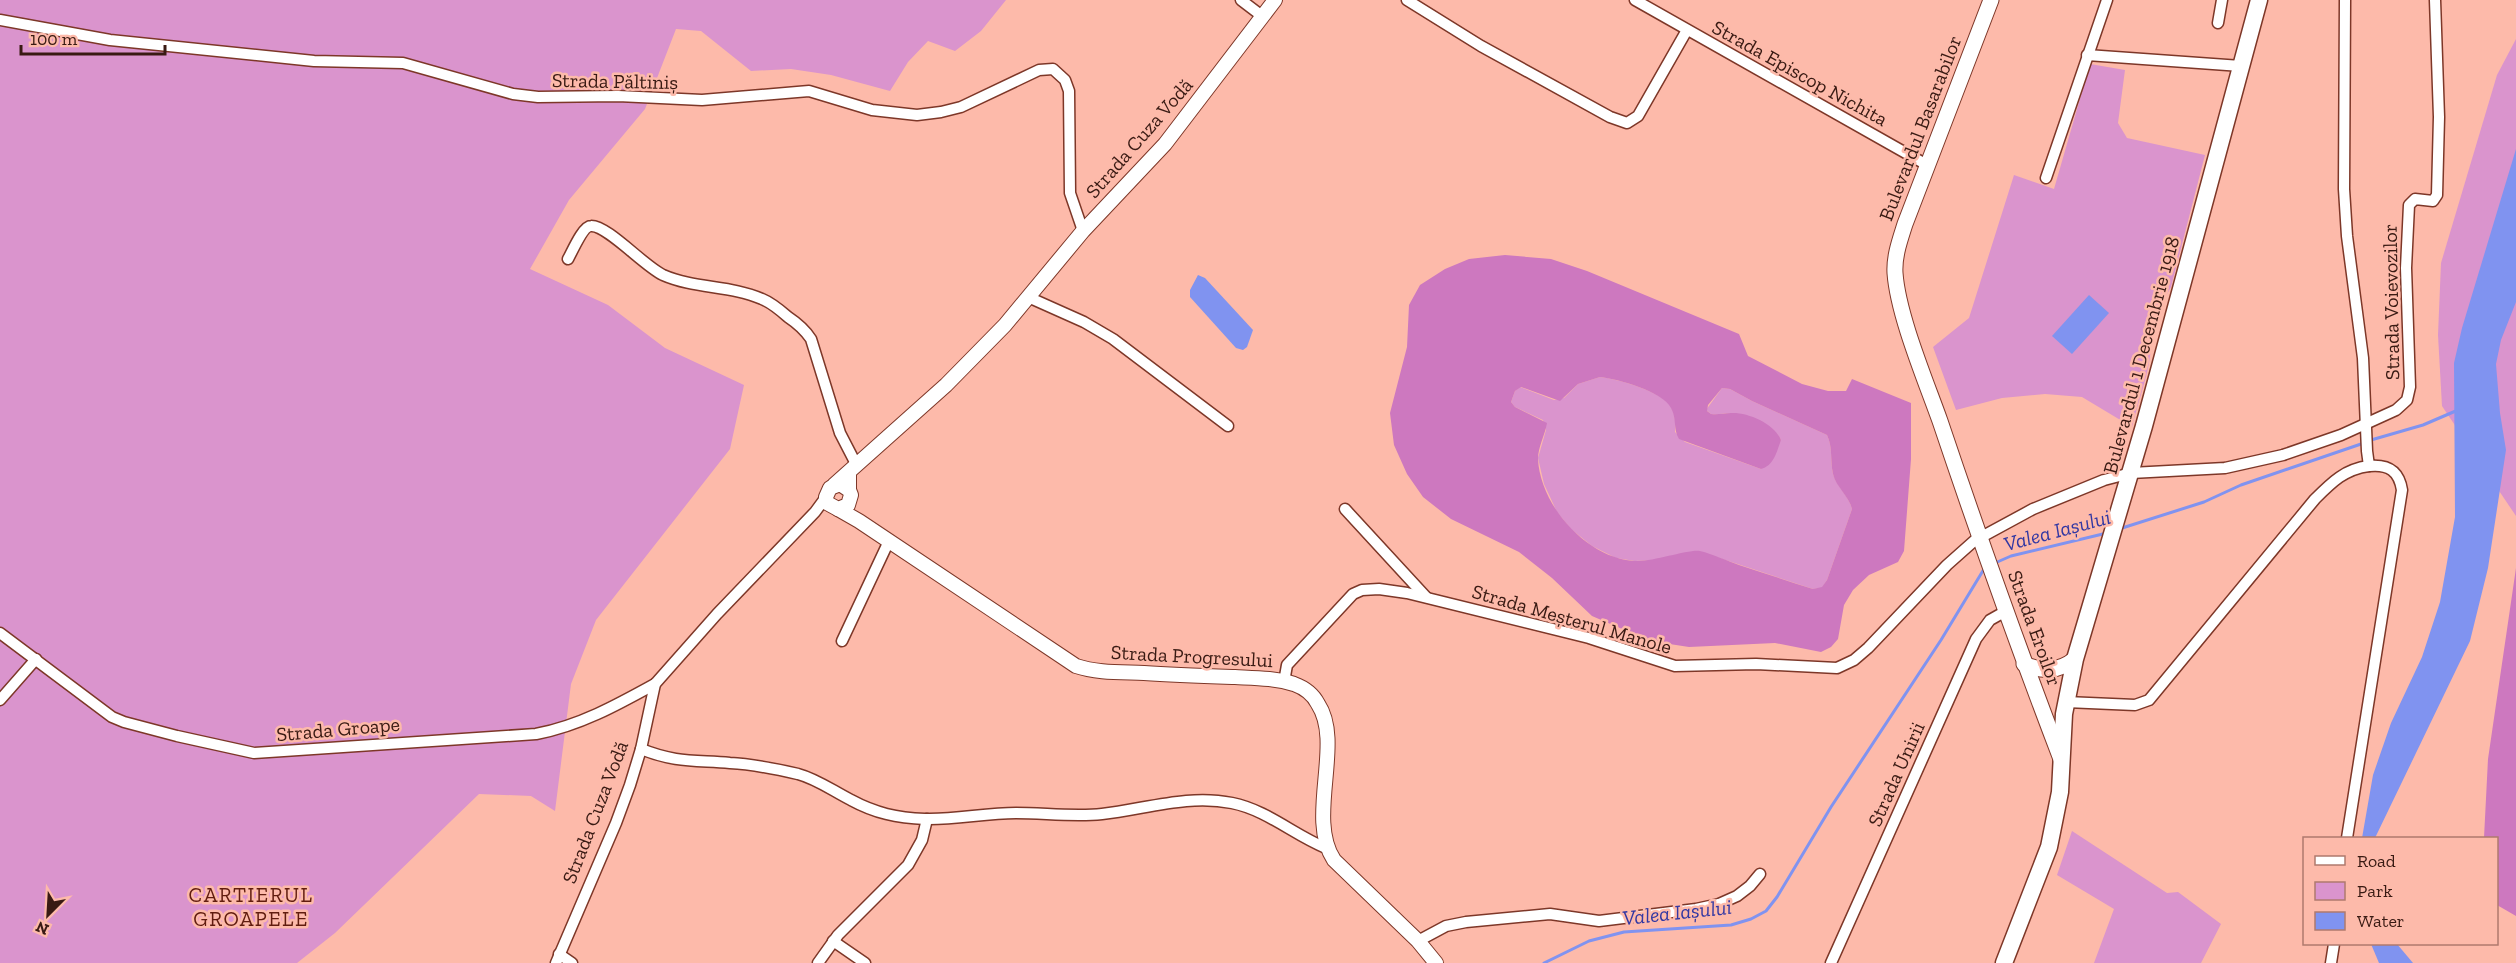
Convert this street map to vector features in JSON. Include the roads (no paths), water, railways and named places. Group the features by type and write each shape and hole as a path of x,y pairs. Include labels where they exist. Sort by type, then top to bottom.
{"main road":[{"name":"Bulevardul Basarabilor","path":"1895,272 1898,246 1991,0"},
{"name":"Bulevardul 1 Decembrie 1918","path":"2061,760 2066,702 2075,659 2131,473 2259,0"},
{"name":"Strada Eroilor","path":"1895,272 1906,322 2024,664 2061,760 2059,805 2049,848 2004,963"},
{"path":"2024,664 2043,670 2053,670 2065,667 2075,659"}],"street":[{"path":"1241,0 1262,16"},
{"name":"Strada Cuza Vodă","path":"572,963 558,959 616,823 641,749 655,684 717,614 815,512 832,505 830,488 946,385 984,348 1083,231 1165,144 1275,0"},
{"name":"Strada Episcop Nichita","path":"1635,0 1927,165"},
{"path":"2046,178 2107,0"},
{"path":"2218,23 2222,0"},
{"name":"Strada Voievozilor","path":"2345,0 2344,189 2347,236 2363,357 2367,429"},
{"name":"Strada Voievozilor","path":"2131,473 2225,468 2283,455 2367,429 2402,406 2407,400 2410,387 2406,268 2408,211 2411,200 2433,201 2438,189 2439,117 2435,0"},
{"name":"Strada Episcop Nichita","path":"1414,2 1481,46 1610,117 1627,123 1638,116 1687,30"},
{"name":"Strada Păltiniș","path":"0,20 110,40 314,61 403,63 513,94 538,97 627,96 702,100 809,91 872,110 917,115 961,107 1039,70 1053,69 1061,74 1069,91 1070,193 1083,231"},
{"path":"2087,55 2241,66"},
{"path":"568,259 585,229 595,227 612,236 660,274 686,283 743,292 774,305 800,326 811,339 853,469 848,505 832,505"},
{"path":"1028,297 1076,317 1113,339 1228,426"},
{"path":"2367,429 2369,466"},
{"path":"2066,702 2135,705 2149,700 2315,499 2336,478 2348,470 2381,464 2396,473 2400,478 2402,490 2347,837"},
{"name":"Strada Meșterul Manole","path":"1284,681 1287,665 1353,594 1362,590 1379,589 1426,598 1589,638 1675,666 1756,664 1837,668 1854,660 1868,648 1947,564 2033,509 2104,480 2131,473"},
{"path":"834,485 840,484 850,495"},
{"name":"Strada Progresului","path":"850,495 860,521"},
{"name":"Strada Progresului","path":"832,505 860,521 888,543 1076,666 1096,670 1284,681 1311,693 1325,719 1327,746 1323,832 1326,848"},
{"path":"1345,509 1426,598"},
{"path":"842,641 888,543"},
{"name":"Strada Unirii","path":"1831,963 1976,639 1990,620 2006,611"},
{"name":"Strada Groape","path":"0,633 103,710 124,722 237,751 254,753 555,731 590,718 655,684"},
{"path":"0,700 36,659"},
{"path":"641,749 680,761 748,765 799,775 814,780 878,813 890,816 927,819 1014,813 1092,815 1129,811 1181,800 1209,799 1235,803 1260,812 1307,840 1326,848 1334,860 1418,941 1436,963"},
{"path":"818,963 833,941 908,865 922,840 927,819"},
{"path":"1418,941 1446,926 1466,922 1550,914 1599,921 1696,909 1719,904 1737,896 1760,874"},
{"path":"833,941 865,963"},
{"path":"2331,963 2334,945"}],"water":[{"path":"2516,149 2516,302 2501,340 2496,364 2506,450 2488,568 2470,641 2375,837 2362,837 2373,775 2391,723 2422,657 2440,602 2455,517 2454,363 2462,328"},
{"path":"1198,275 1205,278 1253,330 1247,347 1243,350 1236,348 1190,297 1190,290"},
{"path":"2089,295 2109,313 2072,354 2052,336"},
{"path":"2371,945 2398,945 2413,963 2379,963"}],"waterway":[{"name":"Valea Iașului","path":"2371,440 2423,425 2458,410"},
{"name":"Valea Iașului","path":"2119,529 2204,502 2241,485 2364,443"},
{"name":"Valea Iașului","path":"1995,563 2011,556 2107,533"},
{"name":"Valea Iașului","path":"1544,963 1589,941 1624,932 1731,925 1751,919 1766,911 1777,897 1831,807 1941,640 1984,569"}],"district":[{"name":"CARTIERUL GROAPELE","path":"251,906"}]}
